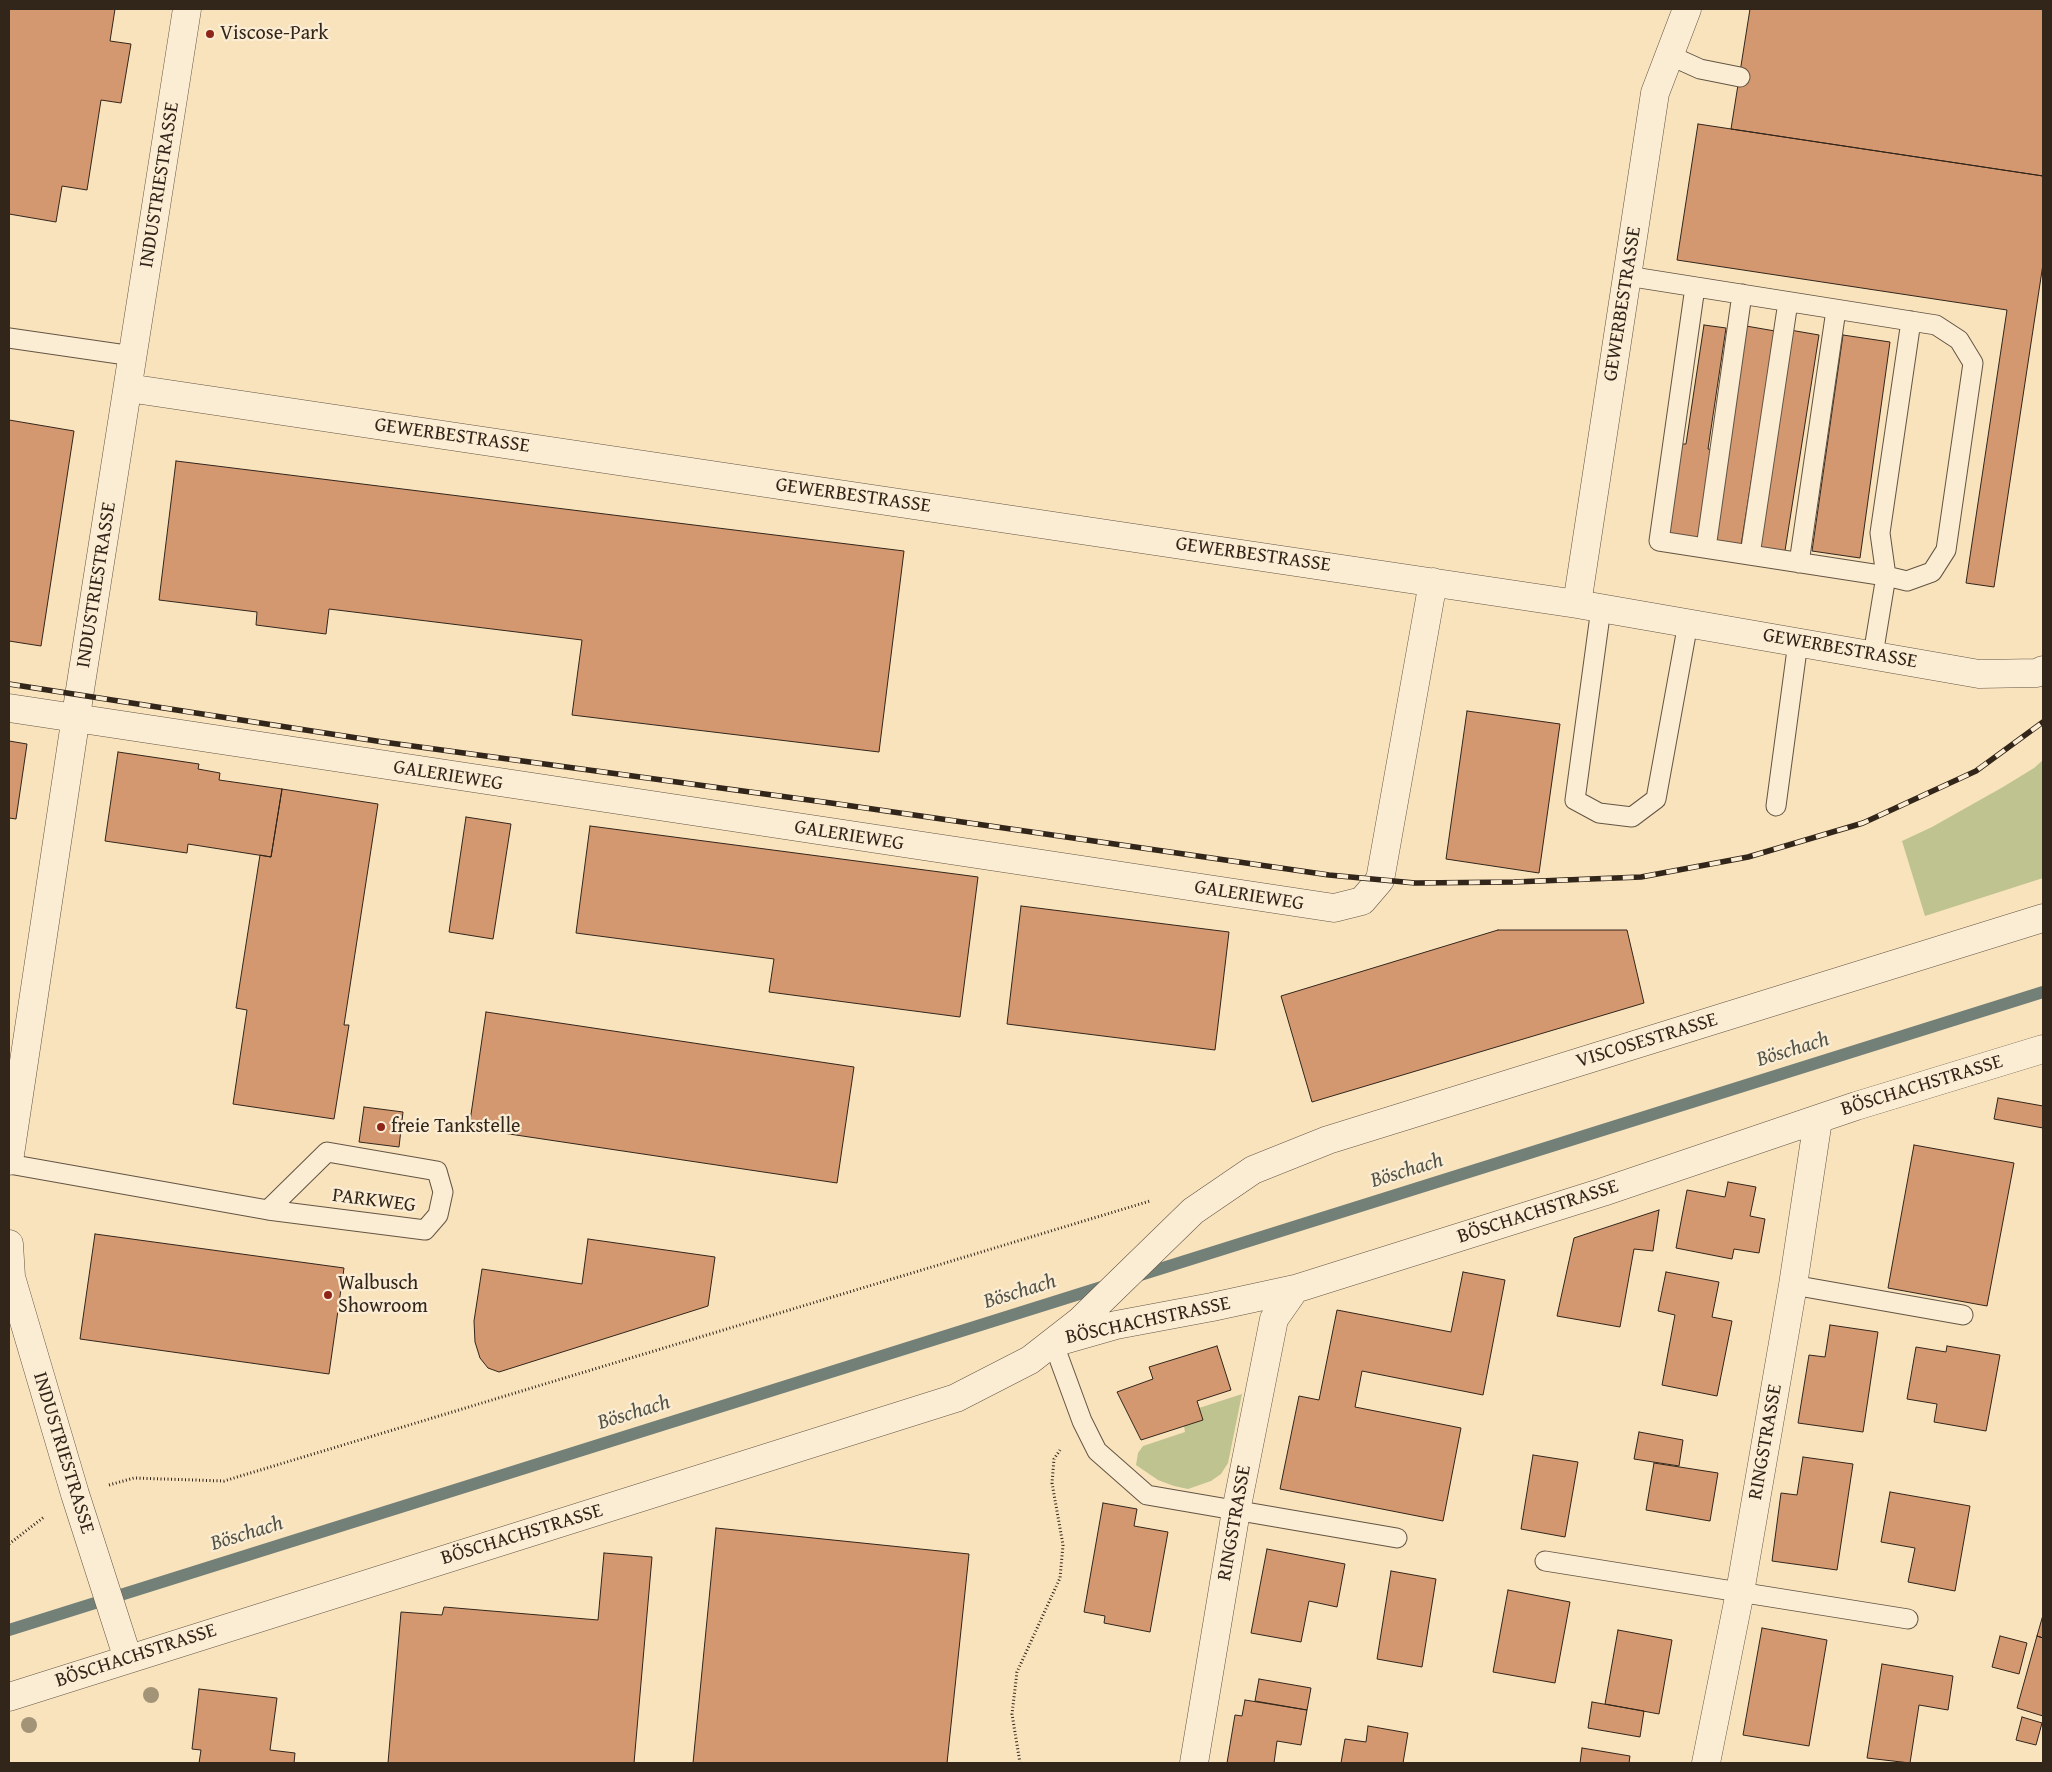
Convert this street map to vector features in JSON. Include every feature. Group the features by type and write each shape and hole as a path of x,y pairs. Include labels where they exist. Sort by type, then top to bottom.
{"street":[{"name":"INDUSTRIESTRASSE","path":"9,1163 187,9"},
{"name":"GEWERBESTRASSE","path":"1589,606 1626,276 1655,93 1687,9"},
{"name":"GEWERBESTRASSE","path":"128,388 1589,606 1979,674 2037,673 2043,670"},
{"name":"GALERIEWEG","path":"9,708 1334,908 1362,900 1380,880 1433,582"},
{"name":"VISCOSESTRASSE","path":"1253,1170 1328,1140 2043,918"},
{"name":"BÖSCHACHSTRASSE","path":"9,1697 956,1398 1030,1360 1053,1342 1116,1325 1212,1308 1295,1289 1604,1192 1856,1106 2043,1049"},
{"name":"RINGSTRASSE","path":"1706,1763 1740,1592 1793,1285 1818,1120"},
{"name":"BÖSCHACHSTRASSE","path":"1030,1360 1080,1320 1193,1211 1253,1170"},
{"name":"INDUSTRIESTRASSE","path":"9,1244 11,1277 75,1494 128,1659"},
{"name":"RINGSTRASSE","path":"1194,1763 1236,1511 1274,1319 1295,1289"}],"lane":[{"path":"1669,55 1700,69 1740,78"},
{"path":"1626,276 1936,325 1959,340 1973,364 1946,550 1932,572 1907,581 1886,576 1659,541 1695,287"},
{"path":"1706,548 1742,294"},
{"path":"1750,555 1788,302"},
{"path":"1799,563 1836,310"},
{"path":"1873,655 1886,576 1880,533 1911,321"},
{"path":"9,338 133,356"},
{"path":"1589,606 1575,800 1599,814 1632,817 1656,799 1688,623"},
{"path":"1776,806 1798,642"},
{"name":"PARKWEG","path":"9,1163 268,1210 425,1230 438,1215 443,1192 437,1172 327,1152 268,1210"},
{"path":"1793,1285 1963,1315"},
{"path":"1053,1342 1082,1421 1097,1451 1147,1494 1397,1538"},
{"path":"1545,1561 1908,1619"}],"path":[{"path":"9,1544 75,1494 134,1478 224,1481 1158,1198"},
{"path":"1020,1763 1012,1714 1017,1672 1060,1578 1063,1545 1052,1483 1054,1459 1082,1421"}],"green space":[{"path":"2043,760 2043,878 1925,916 1902,841 1932,827 2003,787 2034,768"},
{"path":"1242,1394 1228,1463 1221,1474 1211,1481 1188,1489 1158,1480 1136,1465 1138,1453 1143,1446 1185,1432 1184,1426 1203,1420 1199,1408"}],"building":[{"path":"9,9 115,9 110,41 131,44 121,103 101,100 87,190 62,186 56,222 9,214"},
{"path":"1750,9 2043,9 2043,176 1731,129"},
{"path":"1698,124 2043,176 2043,264 1994,587 1966,583 2007,310 1677,260"},
{"path":"1704,325 1726,328 1708,449 1713,450 1698,543 1667,538 1681,444 1686,444"},
{"path":"1746,326 1775,331 1740,552 1712,548"},
{"path":"1790,330 1819,335 1784,557 1756,552"},
{"path":"1843,335 1890,342 1860,558 1812,551"},
{"path":"9,420 74,431 41,646 9,641"},
{"path":"176,461 904,551 879,752 572,715 582,640 329,609 326,634 256,625 257,612 159,600"},
{"path":"1467,711 1560,724 1539,873 1446,859"},
{"path":"9,741 27,744 16,819 9,818"},
{"path":"118,752 199,764 198,769 220,773 219,780 282,789 271,857 188,844 187,853 105,841"},
{"path":"282,789 378,804 344,1025 349,1025 334,1119 233,1104 247,1010 236,1008 260,855 271,857"},
{"path":"466,817 511,824 493,939 449,932"},
{"path":"590,826 978,877 960,1017 769,992 774,959 576,933"},
{"path":"1021,906 1229,932 1215,1050 1007,1024"},
{"path":"1498,930 1627,930 1644,1003 1312,1102 1281,996"},
{"path":"486,1012 854,1067 837,1183 469,1128"},
{"path":"1998,1098 2043,1106 2043,1128 1994,1119"},
{"name":"freie Tankstelle","path":"364,1107 403,1112 399,1147 359,1142"},
{"path":"1914,1145 2014,1163 1987,1306 1888,1288"},
{"path":"1728,1182 1756,1187 1750,1216 1765,1219 1759,1253 1734,1249 1732,1259 1676,1248 1687,1190 1725,1197"},
{"path":"1659,1210 1653,1251 1634,1249 1620,1327 1557,1316 1574,1238"},
{"path":"95,1234 344,1268 329,1374 80,1339"},
{"path":"588,1239 715,1257 708,1306 499,1372 488,1368 480,1358 475,1342 474,1321 482,1269 582,1284"},
{"path":"1463,1272 1505,1280 1483,1395 1362,1371 1355,1407 1461,1428 1443,1521 1280,1489 1299,1396 1319,1400 1337,1310 1451,1332"},
{"path":"1666,1272 1719,1282 1712,1317 1732,1321 1717,1396 1662,1385 1675,1315 1658,1311"},
{"path":"1830,1325 1878,1332 1863,1432 1798,1423 1809,1355 1825,1357"},
{"path":"1217,1346 1231,1390 1197,1401 1203,1420 1141,1440 1117,1392 1153,1379 1149,1367"},
{"path":"1947,1346 2000,1355 1986,1431 1934,1422 1937,1404 1907,1399 1916,1347 1946,1352"},
{"path":"1639,1432 1683,1440 1679,1466 1634,1459"},
{"path":"1533,1455 1578,1462 1565,1537 1521,1529"},
{"path":"1803,1457 1853,1464 1837,1570 1772,1561 1781,1493 1797,1495"},
{"path":"1654,1463 1718,1473 1710,1521 1646,1510"},
{"path":"1890,1492 1970,1506 1955,1591 1908,1582 1915,1548 1881,1542"},
{"path":"1103,1503 1137,1509 1134,1526 1168,1532 1150,1632 1104,1623 1105,1616 1084,1612"},
{"path":"716,1528 969,1554 947,1763 693,1763"},
{"path":"1267,1549 1345,1564 1337,1607 1309,1601 1301,1642 1251,1633"},
{"path":"604,1553 652,1557 634,1763 388,1763 401,1612 442,1615 444,1607 598,1620"},
{"path":"1391,1571 1436,1579 1422,1667 1377,1659"},
{"path":"1508,1590 1570,1602 1555,1683 1493,1672"},
{"path":"2043,1615 2043,1638 2037,1636"},
{"path":"1762,1628 1827,1640 1809,1746 1743,1735"},
{"path":"1618,1630 1672,1640 1659,1714 1605,1704"},
{"path":"2000,1636 2027,1643 2019,1674 1992,1667"},
{"path":"2037,1636 2043,1638 2043,1716 2017,1708"},
{"path":"1882,1664 1953,1676 1948,1710 1919,1705 1910,1763 1867,1758"},
{"path":"1259,1679 1311,1688 1307,1710 1255,1701"},
{"path":"199,1689 277,1698 270,1750 295,1753 294,1763 199,1763 201,1750 192,1749"},
{"path":"1245,1700 1307,1710 1301,1745 1277,1741 1274,1763 1227,1763 1235,1715 1242,1716"},
{"path":"1592,1702 1644,1711 1640,1737 1588,1728"},
{"path":"2022,1717 2042,1723 2036,1745 2016,1740"},
{"path":"1368,1726 1408,1733 1403,1763 1341,1763 1345,1739 1366,1742"},
{"path":"1582,1748 1630,1756 1629,1763 1580,1763"}],"waterway":[{"name":"Böschach","path":"1134,1277 2043,992"},
{"name":"Böschach","path":"9,1630 1108,1285"}],"railway":[{"path":"9,684 383,742 831,803 1329,875 1415,883 1514,882 1641,877 1748,857 1863,823 1976,771 2043,722"}],"place":[{"name":"Viscose-Park","path":"210,34"},
{"name":"freie Tankstelle","path":"381,1127"},
{"name":"Walbusch Showroom","path":"328,1295"}]}
